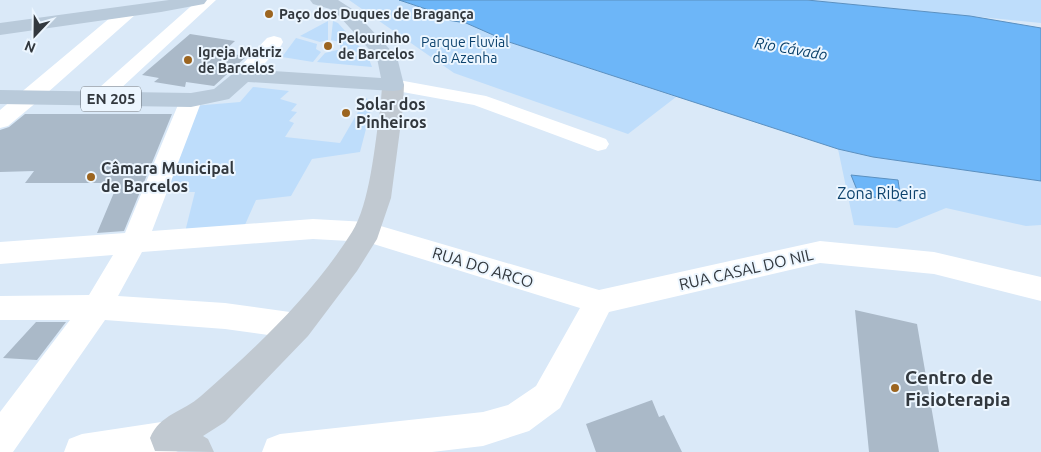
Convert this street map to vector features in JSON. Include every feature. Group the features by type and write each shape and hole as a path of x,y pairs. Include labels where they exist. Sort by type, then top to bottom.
{"main road":[{"path":"0,29 161,7 198,0"},
{"path":"243,75 393,84 387,57 330,2"},
{"name":"EN 205","path":"0,97 191,100 221,94 243,75"}],"street":[{"path":"98,99 208,0"},
{"path":"161,7 179,16 180,25"},
{"path":"0,121 31,97 129,11"},
{"path":"243,75 274,42"},
{"path":"82,452 146,443 181,445 212,410 297,326 348,263 367,232 378,198 392,108 393,84 479,100 598,144"},
{"path":"0,441 11,411 97,307 134,243 191,100"},
{"name":"RUA DO ARCO","path":"0,253 313,229 367,232 599,302"},
{"name":"RUA CASAL DO NIL","path":"599,302 820,252 934,263 1041,289"},
{"path":"280,452 483,429 517,419 548,397 599,302"},
{"path":"0,308 97,307 225,316 297,326"}],"green space":[{"name":"Parque Fluvial da Azenha","path":"349,0 399,0 426,9 441,19 466,23 509,42 676,97 628,134 454,73"},
{"path":"809,0 1041,0 1041,23"},
{"path":"328,21 328,40 320,42 300,36"},
{"path":"333,21 338,23 366,54 340,48 340,42 331,40"},
{"path":"296,38 317,44 316,49 321,52 313,62 282,57"},
{"path":"337,50 369,59 372,67 317,62 325,53"},
{"path":"253,87 289,91 280,99 297,104 291,111 297,112 289,121 294,123 285,137 340,143 366,98 373,102 360,152 312,159 291,196 256,200 244,227 185,232 195,192 160,192 193,106 240,102"},
{"name":"Zona Ribeira","path":"838,149 873,157 1041,181 1041,225 1026,226 946,208 897,228 854,225"}],"water":[{"name":"Rio Cávado","path":"399,0 807,0 970,16 1041,28 1041,181 873,157 838,149 509,42 466,23 441,19 426,9"},
{"path":"851,175 898,180 901,201 859,195"}],"building":[{"name":"Igreja Matriz de Barcelos","path":"190,34 235,41 222,53 247,56 214,86 186,82 185,87 154,82 159,78 142,75"},
{"name":"Câmara Municipal de Barcelos","path":"25,114 172,114 124,231 97,233 118,183 25,183 34,171 0,172 0,130 9,127"},
{"name":"Centro de Fisioterapia","path":"855,310 917,324 939,452 869,452"},
{"path":"36,322 66,322 37,360 3,358"},
{"path":"652,400 659,417 664,415 682,452 596,452 586,424"}],"place":[{"name":"Paço dos Duques de Bragança","path":"269,14"},
{"name":"Pelourinho de Barcelos","path":"328,46"},
{"name":"Igreja Matriz de Barcelos","path":"188,60"},
{"name":"Solar dos Pinheiros","path":"346,113"},
{"name":"Câmara Municipal de Barcelos","path":"91,177"},
{"name":"Centro de Fisioterapia","path":"895,388"}]}
